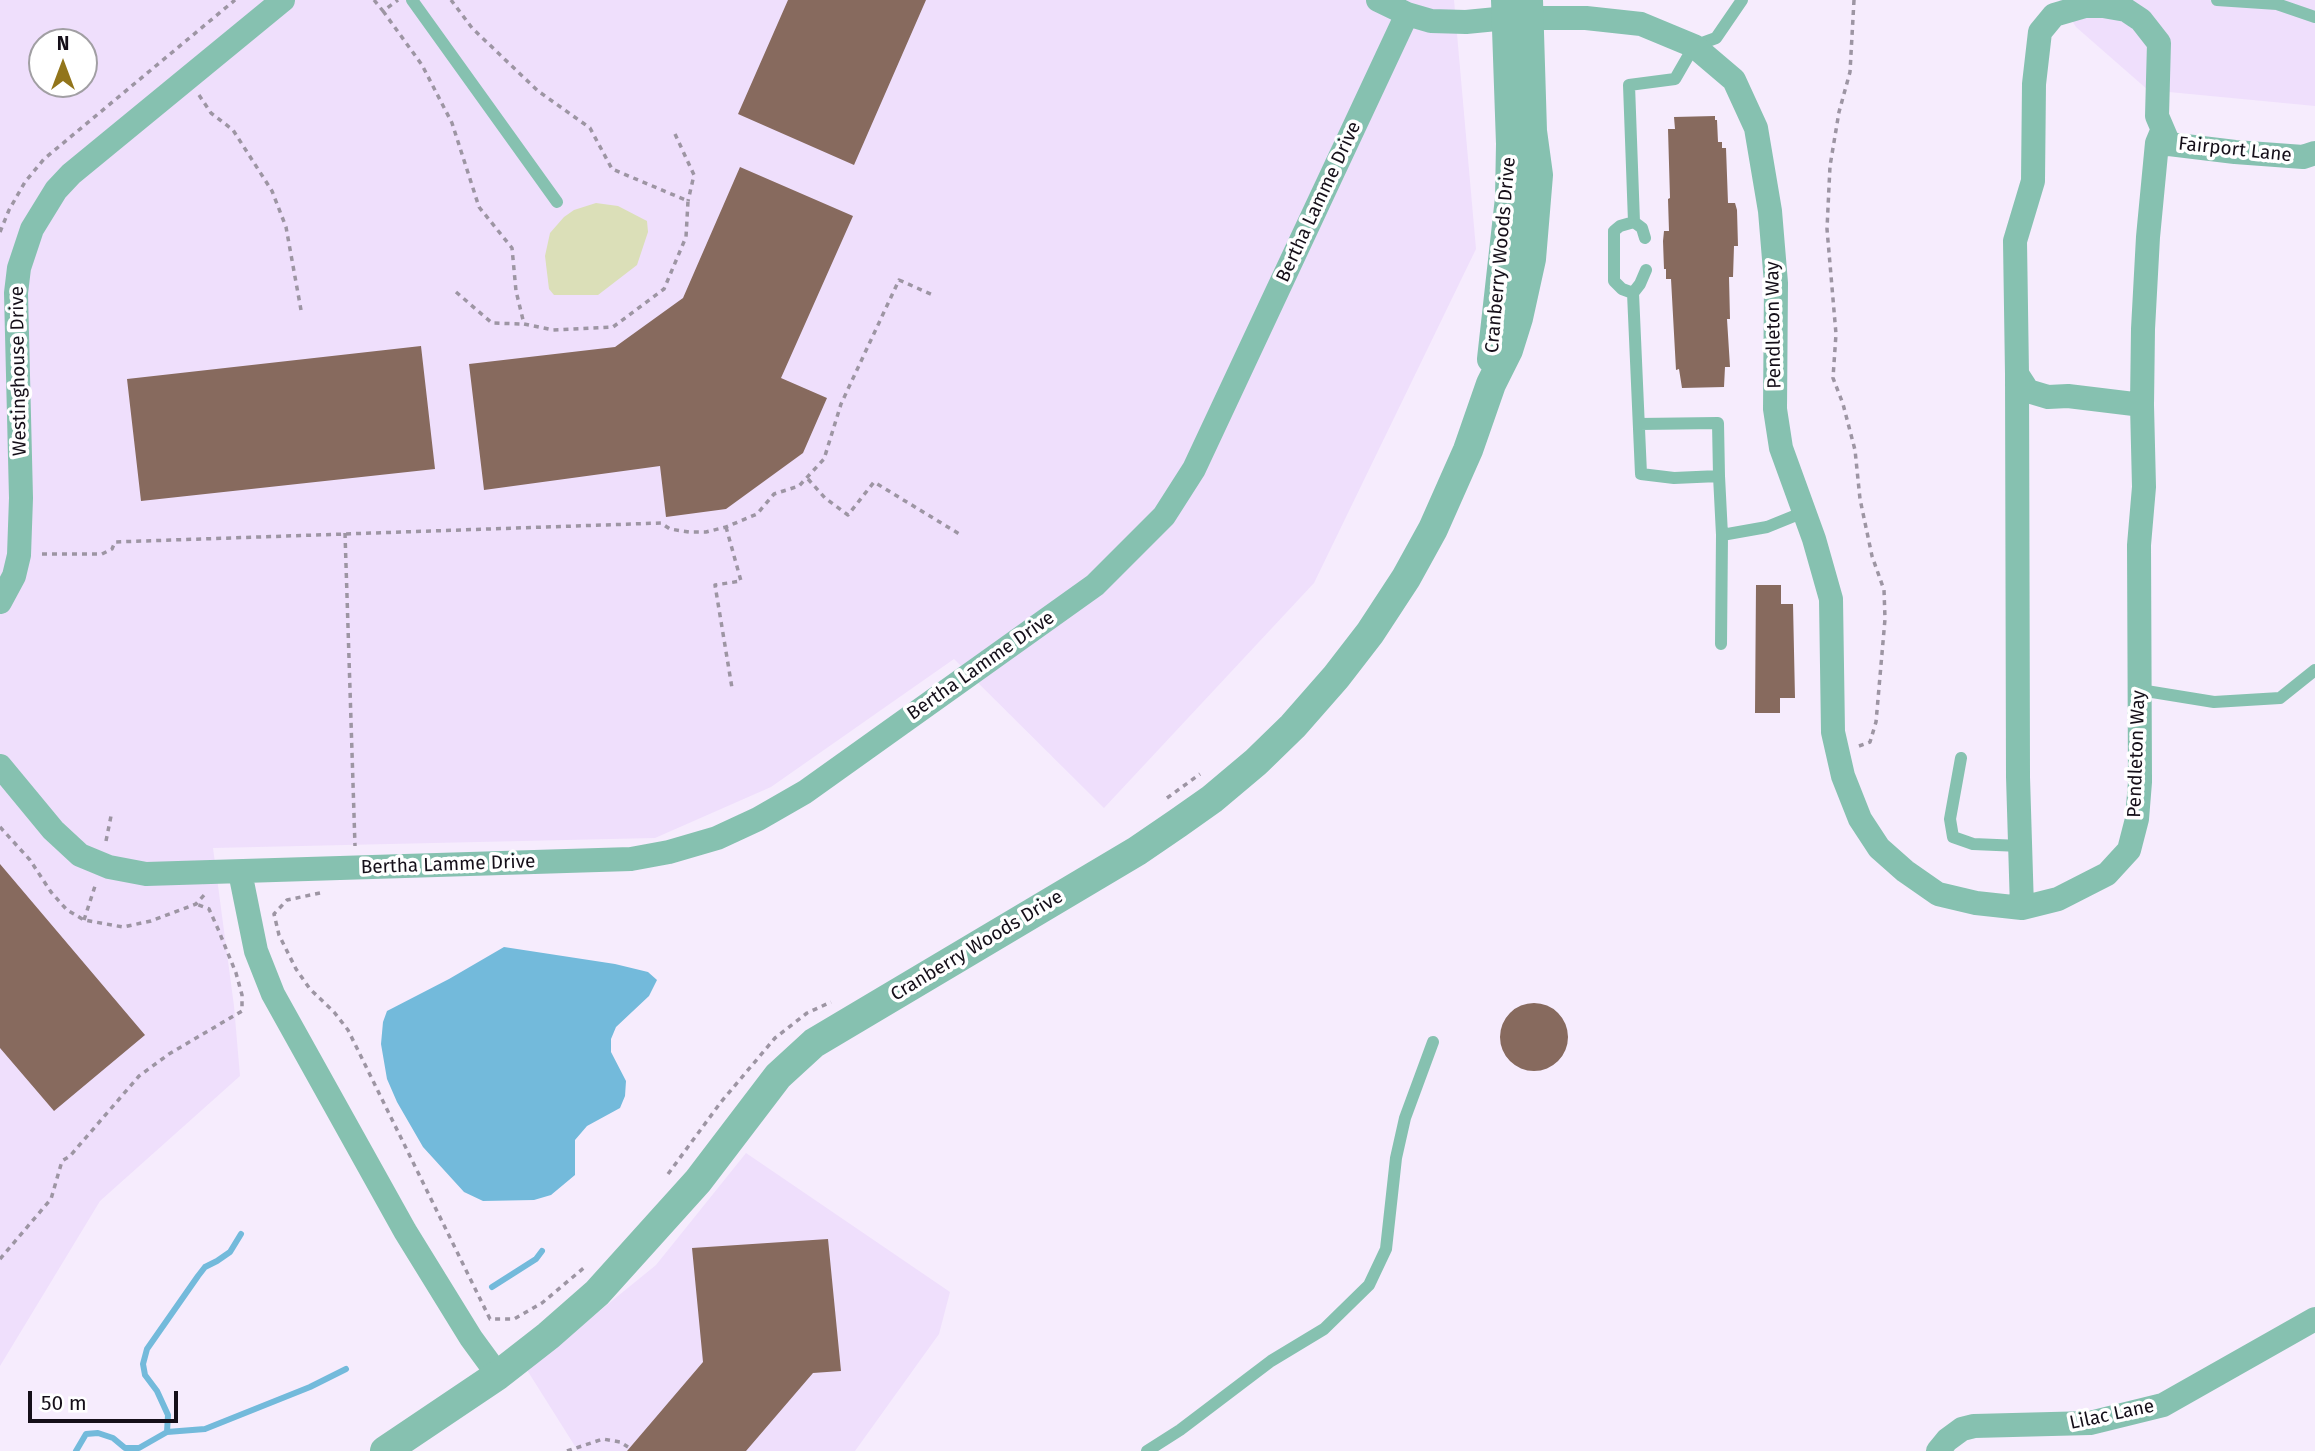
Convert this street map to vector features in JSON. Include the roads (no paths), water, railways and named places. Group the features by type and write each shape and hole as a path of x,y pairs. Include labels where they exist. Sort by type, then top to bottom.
{"street":[{"name":"Westinghouse Drive","path":"0,602 14,576 19,555 21,498 16,293 19,268 32,229 56,190 88,160 283,0"},
{"path":"1378,0 1407,14 1431,21 1448,22 1517,9"},
{"path":"2022,908 2015,241 2033,181 2034,84 2040,32 2054,15 2085,6 2103,6 2126,10 2141,20 2159,43 2157,116 2162,131"},
{"name":"Pendleton Way","path":"1517,9 1641,24 1693,46 1734,80 1756,128 1770,211 1776,283 1775,409 1781,448 1831,599 1833,732 1843,776 1860,819 1879,848 1905,871 1938,894 1976,903 2022,908 2058,899 2107,874 2129,850 2137,819 2140,782 2139,545 2144,487 2143,329 2157,142 2162,131"},
{"name":"Cranberry Woods Drive","path":"385,1451 498,1375 597,1293 698,1181 778,1076 814,1043 1137,851 1212,799 1293,726 1336,677 1370,633 1406,578 1452,489 1491,384 1508,350 1518,318 1531,259 1538,175 1517,9"},
{"name":"Bertha Lamme Drive","path":"0,766 53,830 80,855 146,874 631,859 669,852 717,838 758,819 805,792 1095,585 1164,516 1194,469 1407,14"},
{"name":"Fairport Lane","path":"2162,131 2169,144 2276,155 2303,156 2315,153"},
{"path":"2017,374 2028,391 2048,397 2068,396 2143,405"},
{"path":"240,872 256,951 273,994 405,1231 471,1338 498,1375"},
{"name":"Lilac Lane","path":"1938,1451 1962,1429 1974,1426 2090,1423 2163,1405 2315,1319"}],"lane":[{"path":"412,0 557,202"},
{"path":"1634,222 1629,85 1675,79 1693,46 1716,38 1742,0"},
{"path":"2217,0 2277,4 2315,17"},
{"path":"1634,222 1642,228 1645,238"},
{"path":"1633,293 1622,289 1614,281 1614,231 1634,222"},
{"path":"1646,270 1633,293 1641,474 1674,478 1719,476"},
{"path":"1639,424 1718,423 1722,535 1721,644"},
{"path":"1722,535 1767,527 1804,512"},
{"path":"2140,690 2214,702 2280,698 2315,670"},
{"path":"1961,758 1950,819 1953,837 1973,844 2020,846"},
{"path":"1147,1451 1180,1430 1271,1361 1324,1329 1369,1285 1386,1249 1396,1158 1405,1118 1433,1042"}],"water":[{"path":"504,947 615,964 648,972 657,980 649,996 616,1027 611,1039 611,1052 626,1081 625,1096 620,1108 587,1126 575,1140 575,1175 551,1195 534,1200 483,1201 464,1192 423,1147 387,1079 381,1044 387,1011"}],"waterway":[{"path":"167,1432 168,1415 157,1391 145,1375 143,1364 147,1349 205,1267 230,1252 241,1234"},
{"path":"492,1287 536,1259 542,1251"},
{"path":"76,1451 86,1434 98,1433 113,1438 125,1448 139,1448 167,1432 205,1429 310,1387 346,1369"}]}
